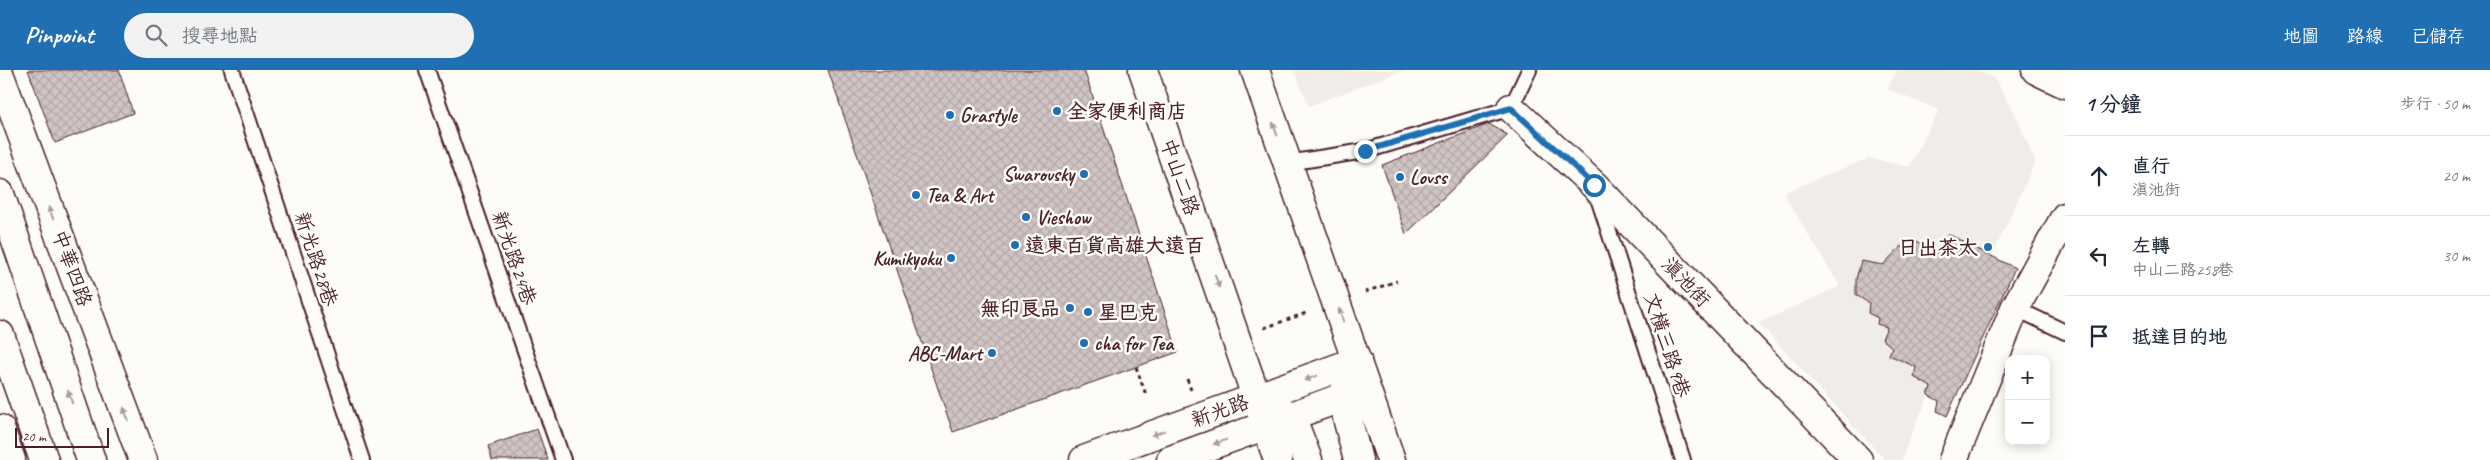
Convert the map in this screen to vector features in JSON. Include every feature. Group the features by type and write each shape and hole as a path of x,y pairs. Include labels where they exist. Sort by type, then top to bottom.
{"street":[{"name":"中山二路","path":"1143,70 1278,460"},
{"path":"1255,70 1286,163 1357,361 1354,393 1358,460"},
{"path":"2036,70 2065,84"},
{"name":"中華四路","path":"0,76 143,460"},
{"name":"滇池街","path":"1511,108 1594,185 1858,460"},
{"path":"0,194 92,460"},
{"path":"1953,460 2015,308 2065,217"},
{"path":"0,335 44,460"},
{"name":"新光路","path":"1084,460 1357,361"},
{"name":"新光路","path":"1172,460 1354,393"},
{"path":"1354,393 1391,460"},
{"path":"1255,398 1291,416 1308,460"},
{"path":"0,429 11,460"}],"lane":[{"name":"新光路28巷","path":"232,70 362,460"},
{"name":"新光路24巷","path":"427,70 563,460"},
{"path":"1286,163 1365,151 1511,108 1529,70"},
{"name":"文橫三路9巷","path":"1594,185 1683,460"},
{"path":"2015,308 2065,332"}],"path":[{"path":"1136,367 1146,396"}],"shaded area":[{"path":"1294,70 1404,70 1309,106"},
{"path":"1897,70 1975,70 1994,78 2015,113 2035,162 1909,439 1902,460 1885,460 1759,323 1840,286 1783,193 1869,158 1909,167 1939,110 1887,89"}],"building":[{"path":"28,70 119,70 133,113 55,143"},
{"name":"遠東百貨高雄大遠百","path":"828,70 1084,70 1178,352 953,432"},
{"path":"1489,124 1508,135 1406,234 1382,165"},
{"path":"1948,234 2015,268 1947,416 1937,411 1939,401 1928,395 1931,387 1914,377 1916,367 1889,355 1892,347 1882,339 1887,327 1877,324 1878,318 1868,313 1869,303 1856,295 1856,279 1861,261 1883,265 1900,247 1917,241 1937,253"},
{"path":"537,429 548,460 492,460 488,446"}],"place":[{"name":"全家便利商店","path":"1057,111"},
{"name":"Grastyle","path":"950,115"},
{"name":"Swarovsky","path":"1084,174"},
{"name":"Lovss","path":"1400,177"},
{"name":"Tea & Art","path":"916,195"},
{"name":"Vieshow","path":"1026,217"},
{"name":"遠東百貨高雄大遠百","path":"1015,245"},
{"name":"日出茶太","path":"1988,247"},
{"name":"Kumikyoku","path":"951,258"},
{"name":"無印良品","path":"1070,308"},
{"name":"星巴克","path":"1088,312"},
{"name":"cha for Tea","path":"1084,343"},
{"name":"ABC-Mart","path":"992,353"}],"route":[{"path":"1365,151 1511,108 1594,185"}]}
